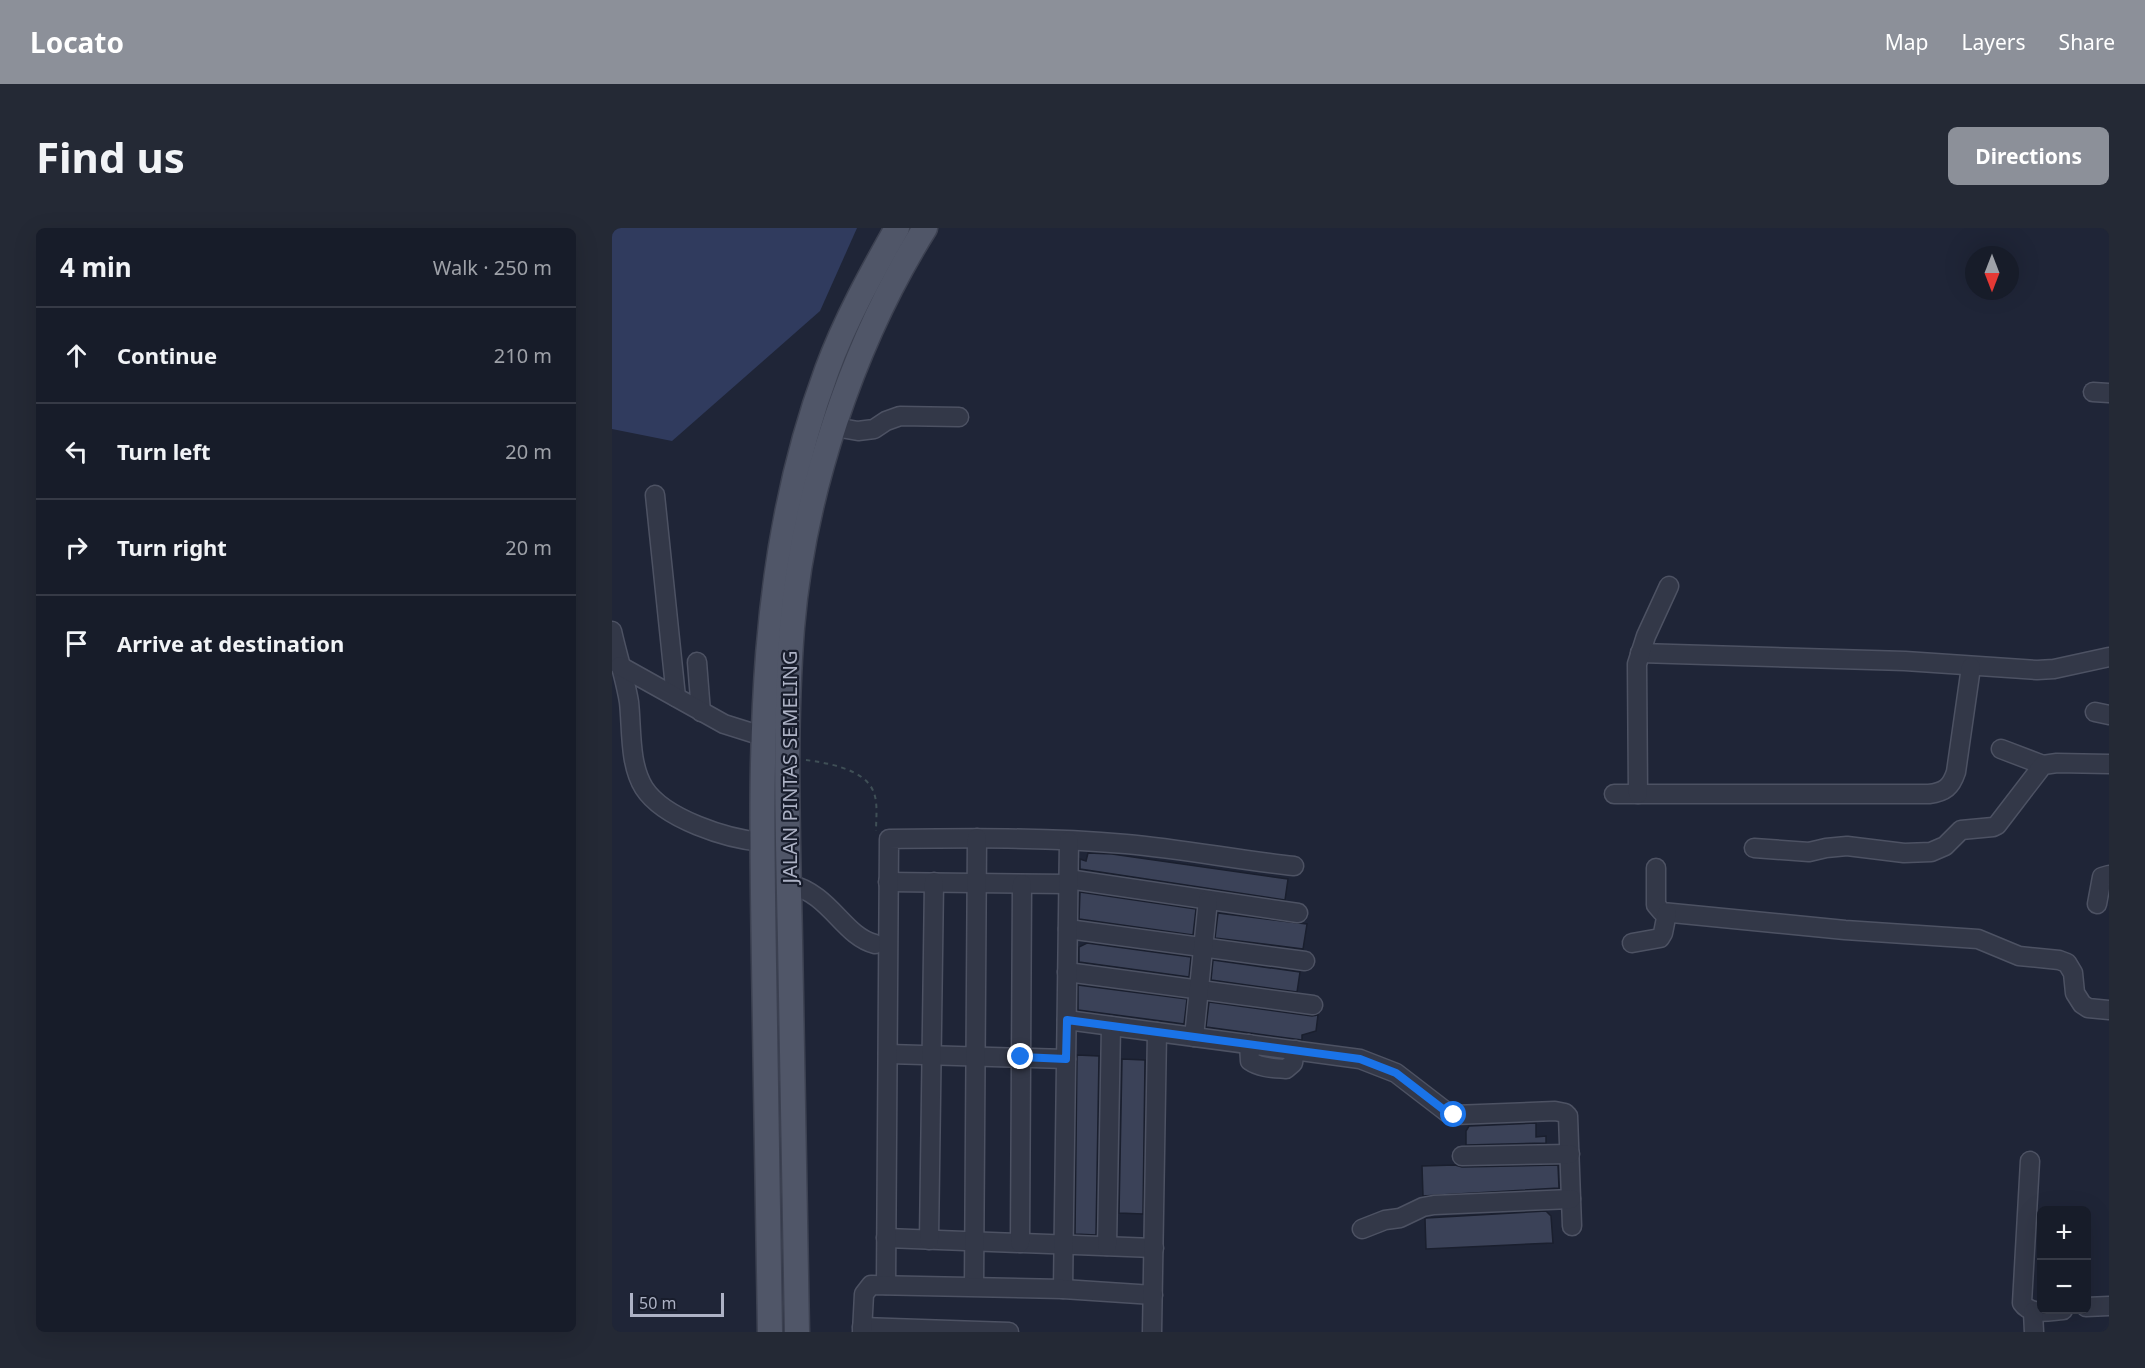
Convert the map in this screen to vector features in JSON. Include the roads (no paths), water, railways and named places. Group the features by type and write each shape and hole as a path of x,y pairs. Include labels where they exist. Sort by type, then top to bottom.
{"main road":[{"name":"JALAN PINTAS SEMELING","path":"770,1332 762,736 766,660 774,585 801,452 816,402 840,339 875,266 897,228"},
{"name":"JALAN PINTAS SEMELING","path":"797,1332 788,758 790,659 796,591 809,523 835,427 852,376 879,311 926,228"}],"street":[{"path":"835,427 858,431 874,429 900,416 959,417"},
{"path":"655,495 676,697"},
{"path":"1638,794 1637,664 1669,586"},
{"path":"612,631 628,701 637,771 644,788 659,804 692,822 742,840 762,842"},
{"path":"1640,653 1895,660 1971,667 2044,670 2109,657"},
{"path":"697,662 700,712"},
{"path":"620,666 724,724 762,736"},
{"path":"1614,794 1929,794 1946,790 1951,786 1956,772 1971,667"},
{"path":"2001,750 2043,765 2109,764"},
{"path":"1754,848 1809,852 1847,846 1904,853 1931,852 1945,846 1960,831 1997,825 2043,765"},
{"path":"974,1286 977,838"},
{"path":"886,1285 889,839 977,838 1129,844 1294,866"},
{"path":"1064,1289 1069,841"},
{"path":"1656,868 1656,905 1662,912 1845,930 1978,939 2019,956 2059,960 2067,963 2073,973 2075,993 2082,1004 2088,1008 2109,1010"},
{"path":"2097,904 2102,877 2109,875"},
{"path":"888,882 1022,884 1068,882 1298,913"},
{"path":"929,1240 934,882"},
{"path":"789,884 809,891 824,902 859,937 875,944"},
{"path":"1020,1243 1022,884"},
{"path":"1194,1037 1208,900"},
{"path":"1632,943 1660,938 1664,933 1667,913"},
{"path":"1068,928 1305,961"},
{"path":"1067,972 1313,1005"},
{"path":"1067,1020 1360,1059 1396,1073 1448,1113 1454,1115 1555,1111 1565,1113 1568,1116 1572,1226"},
{"path":"1107,1246 1111,1026"},
{"path":"1152,1332 1157,1032"},
{"path":"888,1054 1066,1059"},
{"path":"1462,1156 1570,1154"},
{"path":"2030,1161 2022,1303 2026,1308 2037,1312"},
{"path":"1362,1229 1434,1205 1571,1200"},
{"path":"886,1238 1154,1248"},
{"path":"1009,1332 862,1330 863,1299 866,1291 872,1285 1064,1289 1153,1295"},
{"path":"2091,1307 2109,1306"},
{"path":"2033,1312 2034,1332"}],"water":[{"path":"612,228 857,228 820,311 672,441 612,429"}]}
